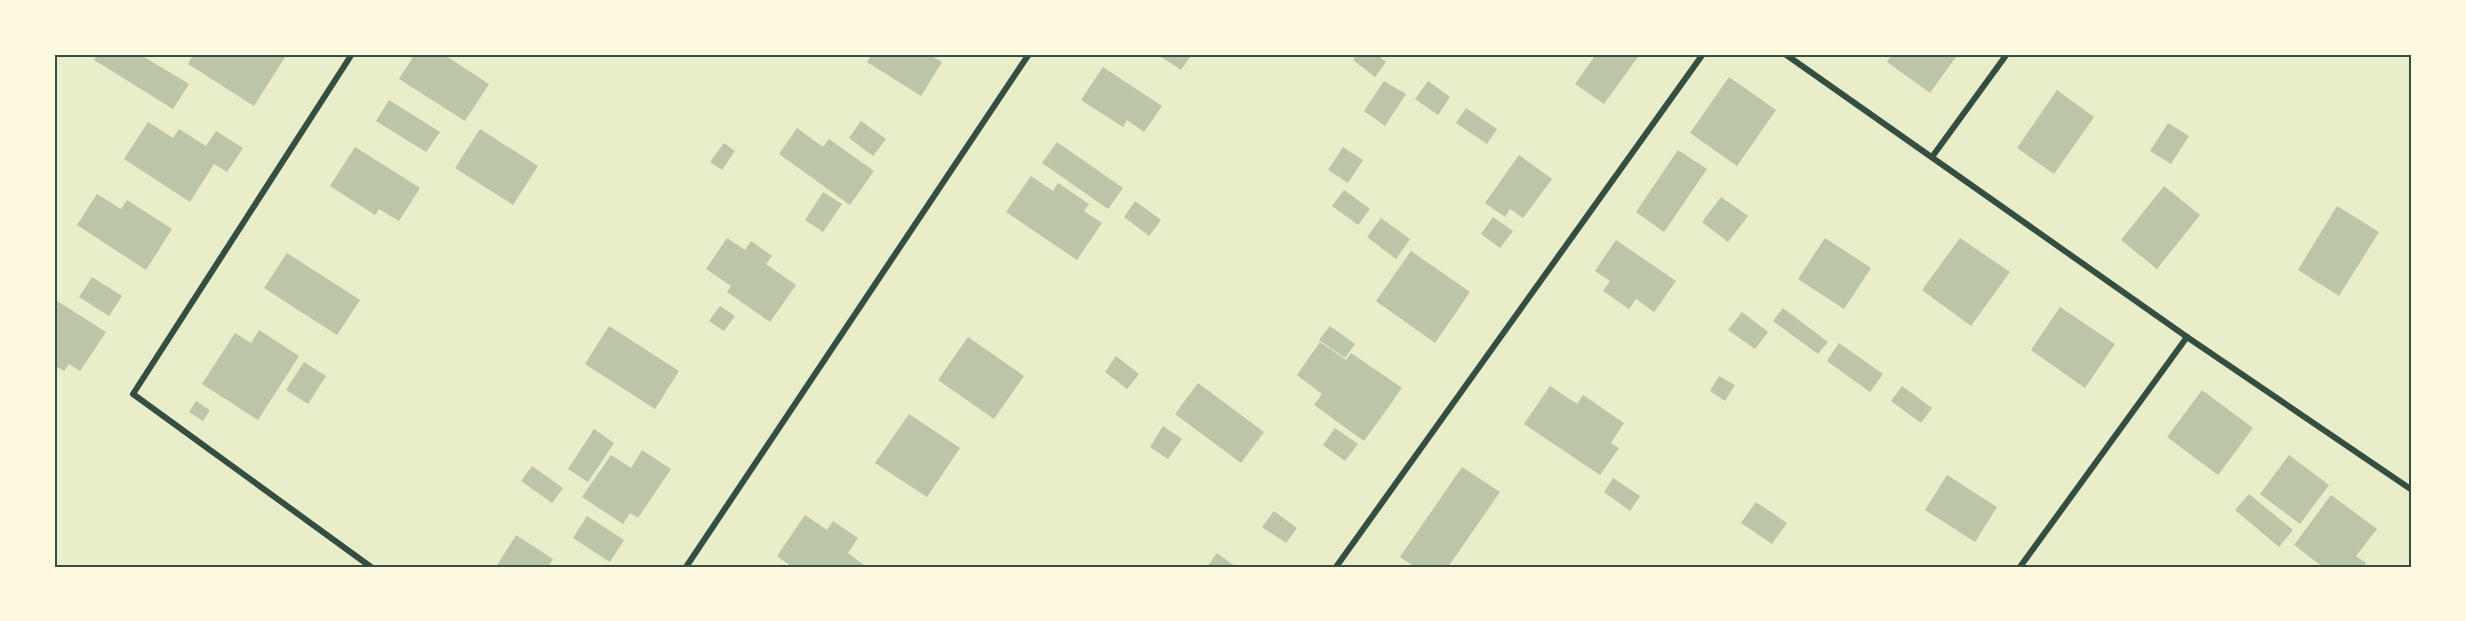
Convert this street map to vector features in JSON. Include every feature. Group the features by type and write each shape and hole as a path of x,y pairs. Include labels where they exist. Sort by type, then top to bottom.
{"street":[{"path":"352,54 133,394 370,567"},
{"path":"686,567 1029,54"},
{"path":"1336,567 1703,54"},
{"path":"1785,54 2187,337 2412,490"},
{"path":"1932,157 2007,54"},
{"path":"2020,567 2187,337"}],"building":[{"path":"98,54 139,54 189,84 173,109 94,60"},
{"path":"194,54 225,54 230,57 232,54 287,54 254,106 188,64"},
{"path":"415,54 443,54 489,84 465,121 399,79"},
{"path":"872,54 928,54 942,62 921,96 867,62"},
{"path":"1157,54 1192,54 1181,70"},
{"path":"1357,54 1376,54 1386,62 1375,77 1353,60"},
{"path":"1592,54 1640,54 1604,104 1575,84 1595,56"},
{"path":"1892,54 1958,54 1930,93 1887,62"},
{"path":"1103,67 1162,106 1144,132 1127,120 1123,127 1081,100"},
{"path":"1729,77 1776,110 1737,166 1690,133"},
{"path":"1384,81 1406,94 1385,126 1364,111"},
{"path":"1428,81 1450,97 1438,115 1415,99"},
{"path":"2057,90 2094,117 2054,174 2017,148"},
{"path":"389,100 440,132 426,152 376,121"},
{"path":"1466,108 1497,129 1487,144 1456,123"},
{"path":"861,121 886,139 873,156 849,138"},
{"path":"148,122 173,138 179,129 206,146 216,131 243,148 227,172 214,164 190,202 124,159"},
{"path":"2168,123 2189,136 2171,164 2150,151"},
{"path":"797,128 823,147 829,139 874,171 850,205 779,154"},
{"path":"480,129 538,166 513,205 455,168"},
{"path":"1057,142 1123,188 1108,209 1042,163"},
{"path":"724,143 735,151 722,170 710,162"},
{"path":"355,147 420,188 399,221 379,209 375,215 330,186"},
{"path":"1343,147 1363,160 1348,183 1328,170"},
{"path":"1678,150 1707,169 1664,232 1636,212"},
{"path":"1519,155 1552,179 1523,218 1510,209 1505,217 1485,203"},
{"path":"1031,176 1053,191 1058,183 1089,204 1084,211 1102,223 1077,260 1006,212"},
{"path":"2164,186 2200,215 2157,269 2121,240"},
{"path":"1344,190 1370,209 1358,225 1332,206"},
{"path":"823,192 842,204 823,232 805,220"},
{"path":"97,194 121,209 127,200 172,229 146,270 77,225"},
{"path":"1721,197 1748,216 1728,242 1702,222"},
{"path":"1135,201 1161,220 1149,236 1124,217"},
{"path":"2337,206 2379,232 2339,296 2298,270"},
{"path":"1493,217 1513,231 1500,248 1481,234"},
{"path":"1381,218 1410,239 1396,259 1367,237"},
{"path":"727,238 745,250 751,241 772,256 766,264 796,285 770,322 727,292 731,286 706,269"},
{"path":"1825,238 1871,268 1844,309 1798,279"},
{"path":"1960,238 2010,272 1971,326 1922,290"},
{"path":"1616,240 1676,281 1654,312 1636,299 1629,309 1603,291 1610,281 1595,271"},
{"path":"1411,251 1470,292 1435,343 1376,301"},
{"path":"287,253 360,300 337,335 264,288"},
{"path":"92,277 122,296 109,316 79,297"},
{"path":"54,299 106,332 80,371 69,364 64,371 54,365"},
{"path":"720,306 735,316 724,331 709,321"},
{"path":"2060,307 2115,344 2085,388 2031,350"},
{"path":"1783,308 1828,342 1818,354 1773,321"},
{"path":"1742,312 1768,332 1755,349 1728,330"},
{"path":"609,326 679,371 655,409 585,364"},
{"path":"1330,326 1355,344 1345,358 1319,340"},
{"path":"259,330 299,356 258,420 202,384 235,333 251,343"},
{"path":"968,337 1024,376 994,419 938,380"},
{"path":"1320,342 1346,360 1351,353 1402,388 1364,441 1314,405 1322,394 1297,375"},
{"path":"1839,343 1883,374 1870,392 1827,361"},
{"path":"1116,356 1139,374 1127,389 1105,372"},
{"path":"304,362 326,376 308,404 286,390"},
{"path":"1719,376 1735,385 1725,401 1710,391"},
{"path":"1198,383 1264,432 1241,463 1175,414"},
{"path":"1550,386 1577,404 1583,395 1624,423 1611,443 1619,448 1600,475 1524,424"},
{"path":"1902,386 1932,408 1921,423 1891,401"},
{"path":"2202,390 2253,428 2218,475 2167,437"},
{"path":"196,401 210,410 203,421 189,412"},
{"path":"909,414 960,448 927,497 875,463"},
{"path":"1163,426 1182,439 1168,459 1150,447"},
{"path":"1335,428 1358,444 1345,461 1323,445"},
{"path":"594,429 614,443 588,482 568,469"},
{"path":"642,450 671,469 638,518 630,513 623,524 582,497 611,455 631,468"},
{"path":"2289,455 2329,485 2300,524 2260,494"},
{"path":"532,466 563,488 552,503 521,481"},
{"path":"1462,467 1500,492 1448,567 1415,567 1400,557"},
{"path":"1947,475 1997,507 1975,542 1925,510"},
{"path":"1613,478 1640,496 1630,511 1604,492"},
{"path":"2249,494 2293,530 2279,547 2235,510"},
{"path":"2331,495 2377,529 2356,556 2366,563 2363,567 2323,567 2294,545"},
{"path":"1756,502 1787,523 1772,544 1741,523"},
{"path":"1274,511 1297,528 1286,543 1262,527"},
{"path":"805,515 827,530 833,521 858,538 848,553 864,565 863,567 792,567 777,556"},
{"path":"587,516 624,540 610,562 573,538"},
{"path":"516,535 553,559 548,567 496,567"},
{"path":"1217,553 1236,567 1207,567"}]}
